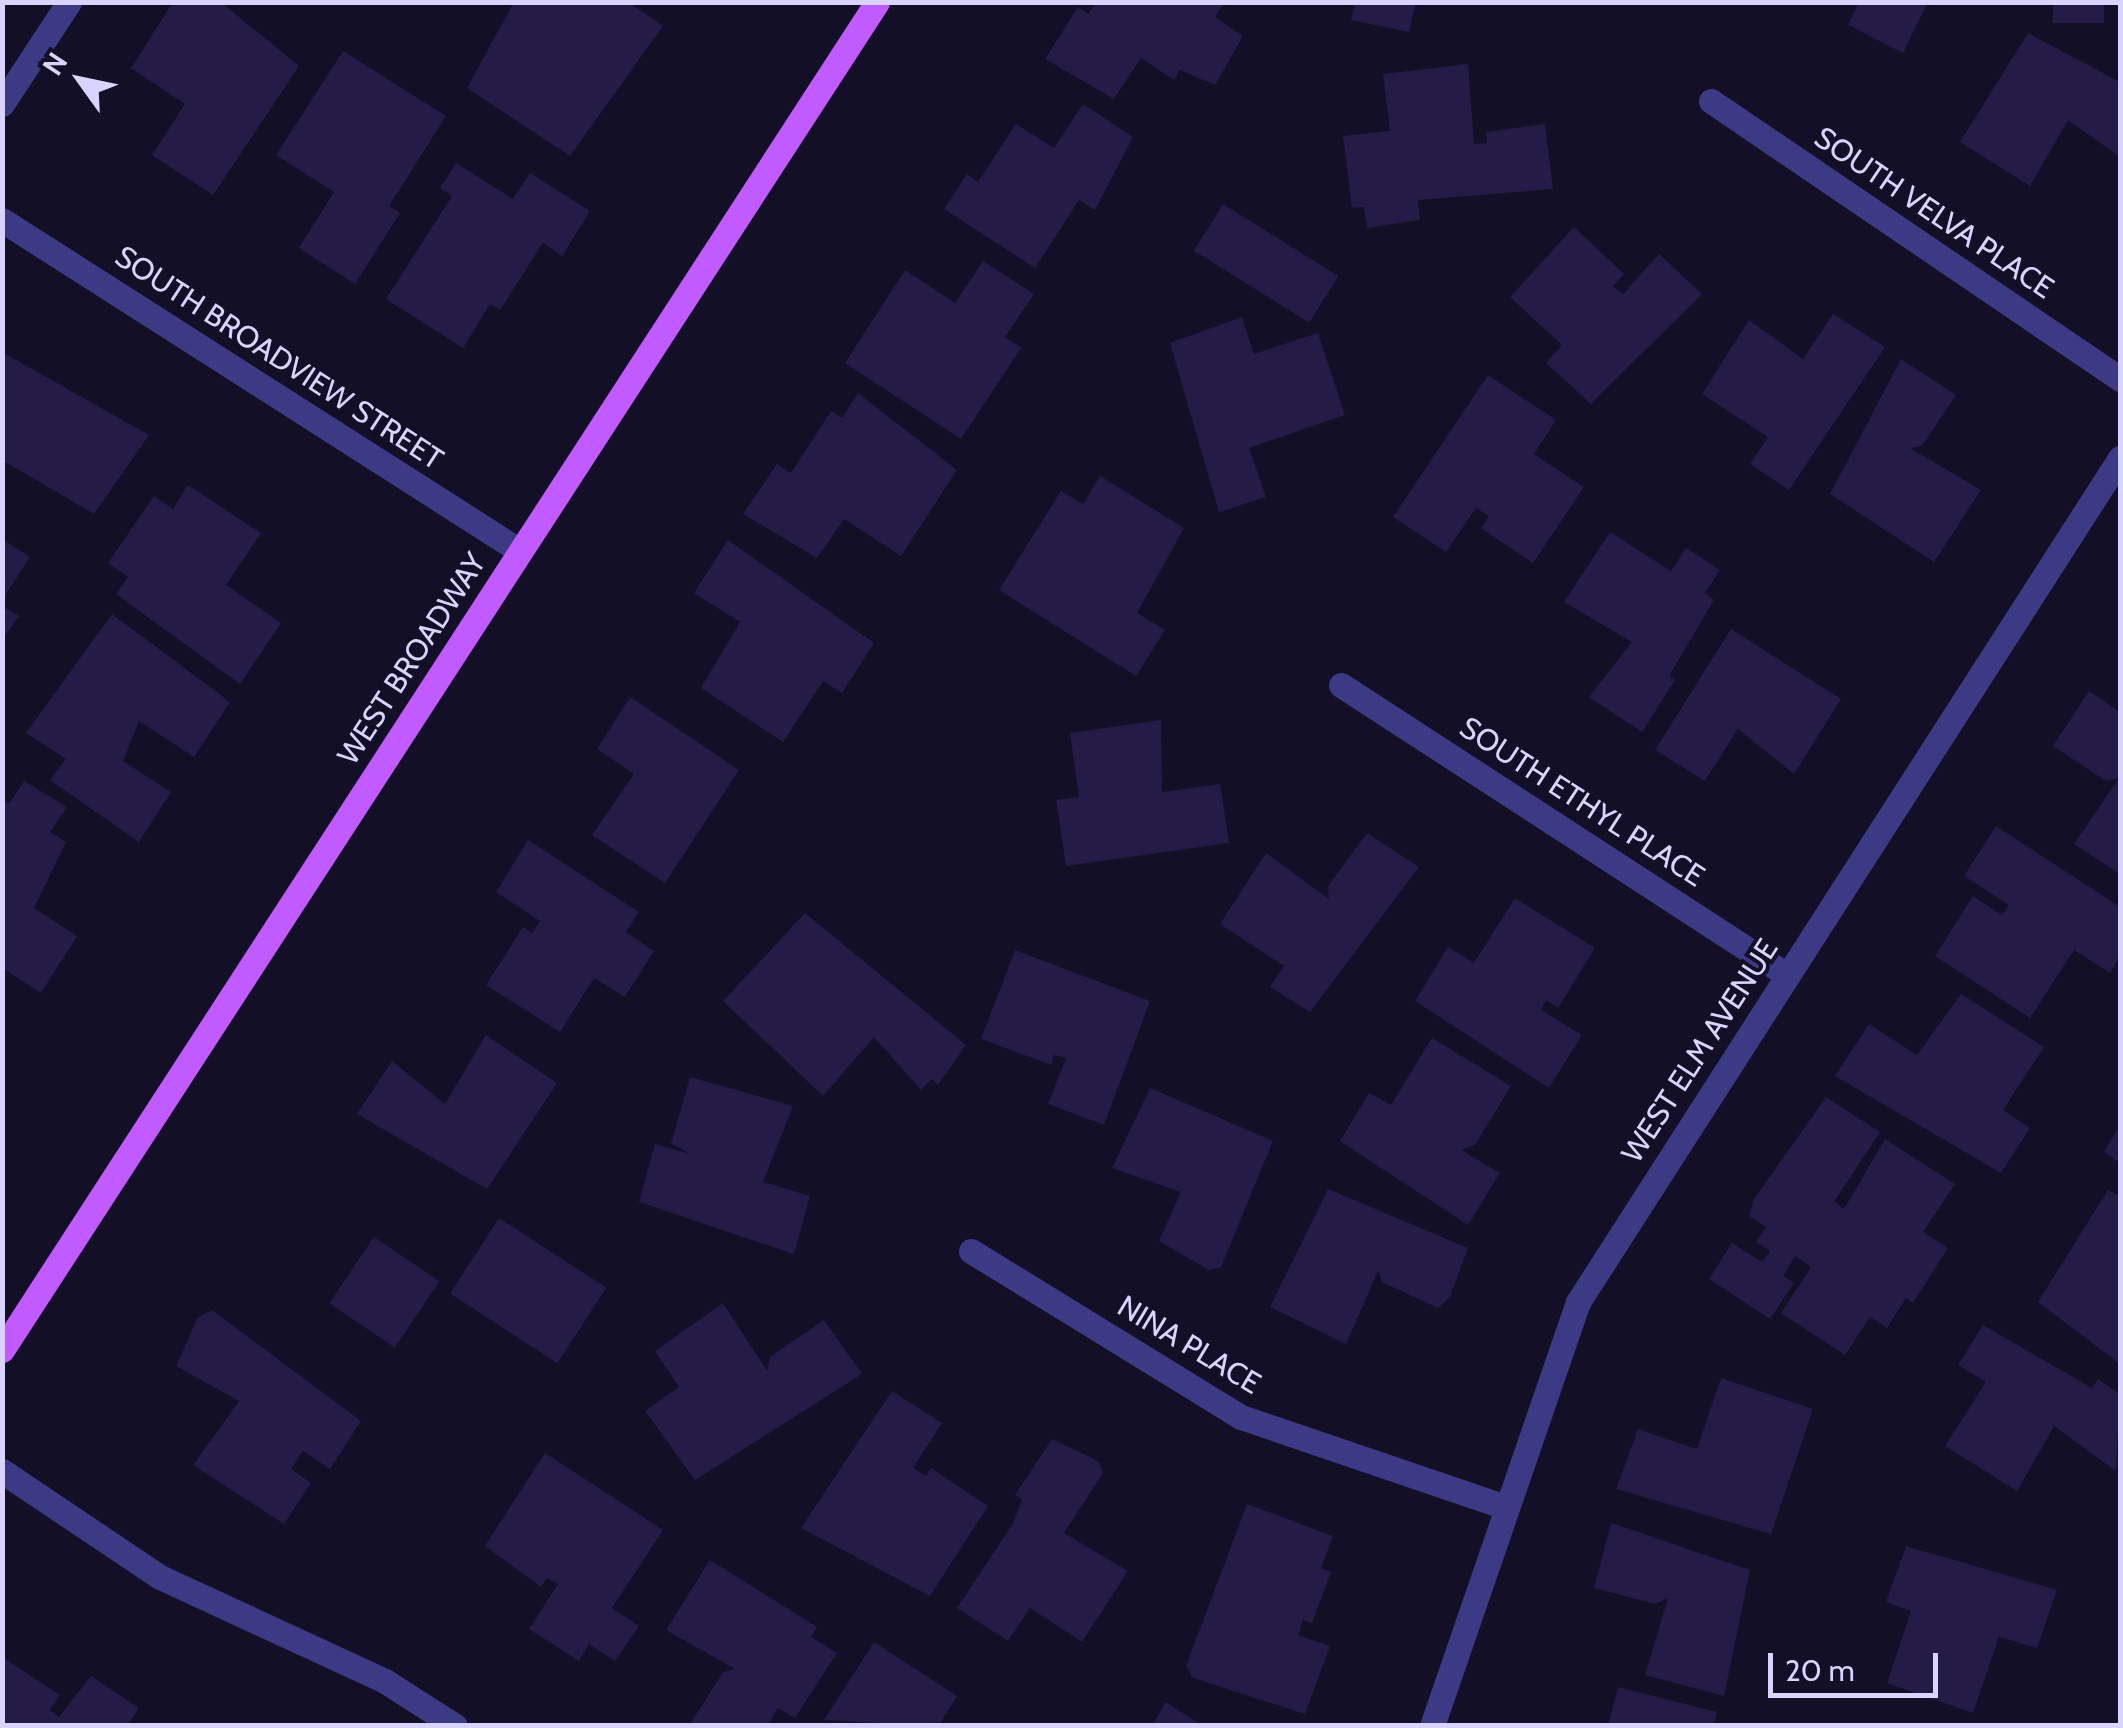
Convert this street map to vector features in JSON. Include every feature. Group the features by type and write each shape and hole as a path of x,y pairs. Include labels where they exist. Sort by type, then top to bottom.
{"main road":[{"name":"WEST BROADWAY","path":"2,1350 877,2"}],"street":[{"path":"2,104 69,2"},
{"name":"SOUTH VELVA PLACE","path":"1711,100 2120,380"},
{"name":"SOUTH BROADVIEW STREET","path":"2,220 520,551"},
{"name":"WEST ELM AVENUE","path":"1432,1726 1502,1506 1578,1302 2120,458"},
{"name":"SOUTH ETHYL PLACE","path":"1341,684 1788,974"},
{"name":"NINA PLACE","path":"971,1251 1242,1417 1502,1506"},
{"path":"2,1471 160,1578 385,1680 455,1726"}],"building":[{"path":"173,2 221,2 299,66 213,195 152,155 185,104 131,68"},
{"path":"514,2 628,2 663,26 570,156 467,88"},
{"path":"1096,2 1224,2 1215,17 1243,36 1215,85 1180,70 1174,80 1141,58 1114,99 1045,59 1078,7 1088,14"},
{"path":"1355,2 1416,2 1409,32 1351,20"},
{"path":"1859,2 1928,2 1903,53 1848,25"},
{"path":"2053,2 2104,2 2104,23 2053,23"},
{"path":"2028,33 2120,82 2120,157 2068,120 2030,186 1960,142"},
{"path":"343,51 446,116 389,206 400,213 355,284 299,248 334,192 276,155"},
{"path":"1468,64 1474,144 1487,143 1486,132 1545,124 1553,189 1418,200 1420,220 1367,228 1364,207 1352,208 1343,136 1390,131 1383,74"},
{"path":"1083,104 1133,137 1095,210 1079,200 1035,268 944,209 967,174 978,182 1016,124 1054,148"},
{"path":"456,163 513,199 530,173 590,211 562,256 543,243 500,310 490,304 463,348 386,299 452,196 440,188"},
{"path":"1223,204 1338,276 1309,323 1194,251"},
{"path":"1574,227 1624,274 1613,286 1623,294 1659,254 1702,294 1591,404 1546,363 1562,345 1510,297"},
{"path":"983,261 1034,294 1005,337 1021,348 961,439 845,363 905,270 955,303"},
{"path":"1833,314 1885,347 1789,490 1750,464 1768,437 1702,394 1749,320 1803,359"},
{"path":"1242,317 1254,354 1318,333 1345,415 1249,448 1266,497 1219,512 1170,343"},
{"path":"2,352 149,435 94,514 2,460"},
{"path":"1901,359 1956,395 1922,446 1910,448 1981,490 1934,562 1830,494"},
{"path":"1488,375 1556,420 1534,454 1584,487 1533,563 1481,528 1489,516 1476,508 1446,552 1393,517"},
{"path":"858,393 957,470 901,556 844,519 817,558 743,514 777,464 791,473 831,411 842,418"},
{"path":"1100,476 1184,528 1137,613 1165,630 1136,676 999,590 1061,491 1083,504"},
{"path":"188,485 261,533 226,585 281,623 240,684 116,594 128,577 108,563 154,496 173,509"},
{"path":"1610,532 1671,571 1686,548 1720,570 1705,593 1714,600 1669,676 1675,680 1642,732 1589,697 1632,642 1564,602"},
{"path":"2,539 30,557 2,600"},
{"path":"728,540 874,643 842,693 823,681 783,742 701,688 740,622 694,593"},
{"path":"2,606 19,616 2,640"},
{"path":"112,614 230,702 194,757 139,721 123,761 171,792 139,842 50,780 66,759 26,733"},
{"path":"1731,629 1841,699 1794,774 1738,729 1705,781 1655,750"},
{"path":"2089,691 2120,712 2120,874 2074,844 2119,778 2106,781 2053,746"},
{"path":"630,697 739,770 665,883 592,835 634,774 597,749"},
{"path":"1161,720 1162,792 1220,784 1229,843 1066,866 1056,800 1079,797 1070,733"},
{"path":"24,781 67,807 50,832 66,842 34,908 77,936 41,993 2,968 2,800 9,804"},
{"path":"1996,826 2120,907 2120,956 2110,973 2074,950 2030,1018 1935,956 1973,896 2002,915 2009,905 1964,876"},
{"path":"1367,833 1419,867 1310,1012 1270,987 1284,966 1220,924 1266,853 1329,899 1328,886"},
{"path":"528,840 639,912 626,932 654,951 625,997 594,978 560,1032 486,985 523,927 532,933 540,921 496,892"},
{"path":"1515,898 1595,948 1558,1008 1546,1000 1541,1010 1582,1035 1549,1088 1415,1001 1448,947 1474,963"},
{"path":"805,913 966,1045 938,1085 932,1079 921,1090 874,1037 823,1096 723,1001"},
{"path":"1015,950 1150,1001 1104,1125 1048,1104 1066,1058 1054,1055 1051,1065 981,1039"},
{"path":"1961,994 2044,1047 2003,1110 2030,1128 2001,1173 1835,1076 1869,1024 1917,1055"},
{"path":"486,1035 557,1083 487,1189 357,1114 392,1061 445,1104"},
{"path":"1432,1038 1511,1086 1475,1145 1461,1150 1500,1173 1468,1225 1340,1141 1369,1093 1391,1105"},
{"path":"690,1077 793,1106 763,1182 810,1196 794,1254 639,1202 655,1144 691,1154 671,1144"},
{"path":"1150,1088 1273,1141 1221,1267 1209,1270 1159,1241 1181,1192 1112,1168"},
{"path":"1826,1097 1880,1132 1834,1202 1844,1209 1885,1139 1955,1184 1923,1232 1948,1248 1913,1303 1906,1298 1887,1328 1870,1317 1845,1355 1781,1313 1811,1267 1795,1256 1783,1276 1794,1283 1770,1319 1709,1279 1732,1243 1762,1262 1770,1251 1756,1242 1766,1227 1749,1216 1754,1199"},
{"path":"2120,1125 2120,1163 2104,1152"},
{"path":"1328,1189 1468,1248 1450,1297 1438,1308 1382,1282 1378,1271 1346,1344 1270,1307"},
{"path":"2108,1190 2120,1196 2120,1364 2038,1302"},
{"path":"499,1218 606,1288 557,1363 450,1293"},
{"path":"374,1237 439,1281 395,1347 329,1303"},
{"path":"723,1303 767,1371 770,1357 824,1320 862,1374 695,1480 645,1411 679,1387 655,1351"},
{"path":"212,1310 361,1421 330,1469 303,1451 291,1469 311,1483 284,1524 193,1465 239,1401 176,1366 198,1317"},
{"path":"1983,1325 2092,1388 2098,1379 2120,1394 2116,1471 2054,1426 2017,1491 1945,1446 1986,1382 1958,1365"},
{"path":"1721,1378 1813,1409 1771,1534 1616,1489 1638,1429 1697,1449"},
{"path":"892,1391 942,1423 913,1468 926,1476 931,1468 988,1506 930,1596 801,1528"},
{"path":"1052,1439 1098,1461 1103,1473 1064,1533 1128,1571 1082,1642 1030,1608 1008,1641 957,1608 1012,1525 1022,1500 1015,1495"},
{"path":"545,1453 663,1530 612,1608 639,1626 615,1661 589,1644 579,1661 529,1629 558,1584 547,1578 541,1587 485,1546"},
{"path":"1247,1504 1333,1536 1321,1568 1331,1572 1312,1623 1303,1620 1298,1635 1330,1646 1305,1714 1193,1678 1186,1666"},
{"path":"1611,1523 1750,1570 1724,1696 1645,1675 1668,1598 1655,1604 1594,1588"},
{"path":"1906,1546 2057,1590 2037,1648 1999,1637 1973,1713 1887,1683 1911,1611 1886,1602"},
{"path":"710,1560 817,1627 811,1637 837,1653 795,1718 778,1708 767,1726 689,1726 723,1672 735,1669 666,1630"},
{"path":"874,1642 957,1696 938,1726 824,1720"},
{"path":"2,1657 60,1695 50,1710 59,1717 91,1676 139,1708 127,1726 2,1726"},
{"path":"1618,1687 1717,1712 1714,1726 1608,1726"},
{"path":"1166,1702 1203,1726 1152,1726"}]}
